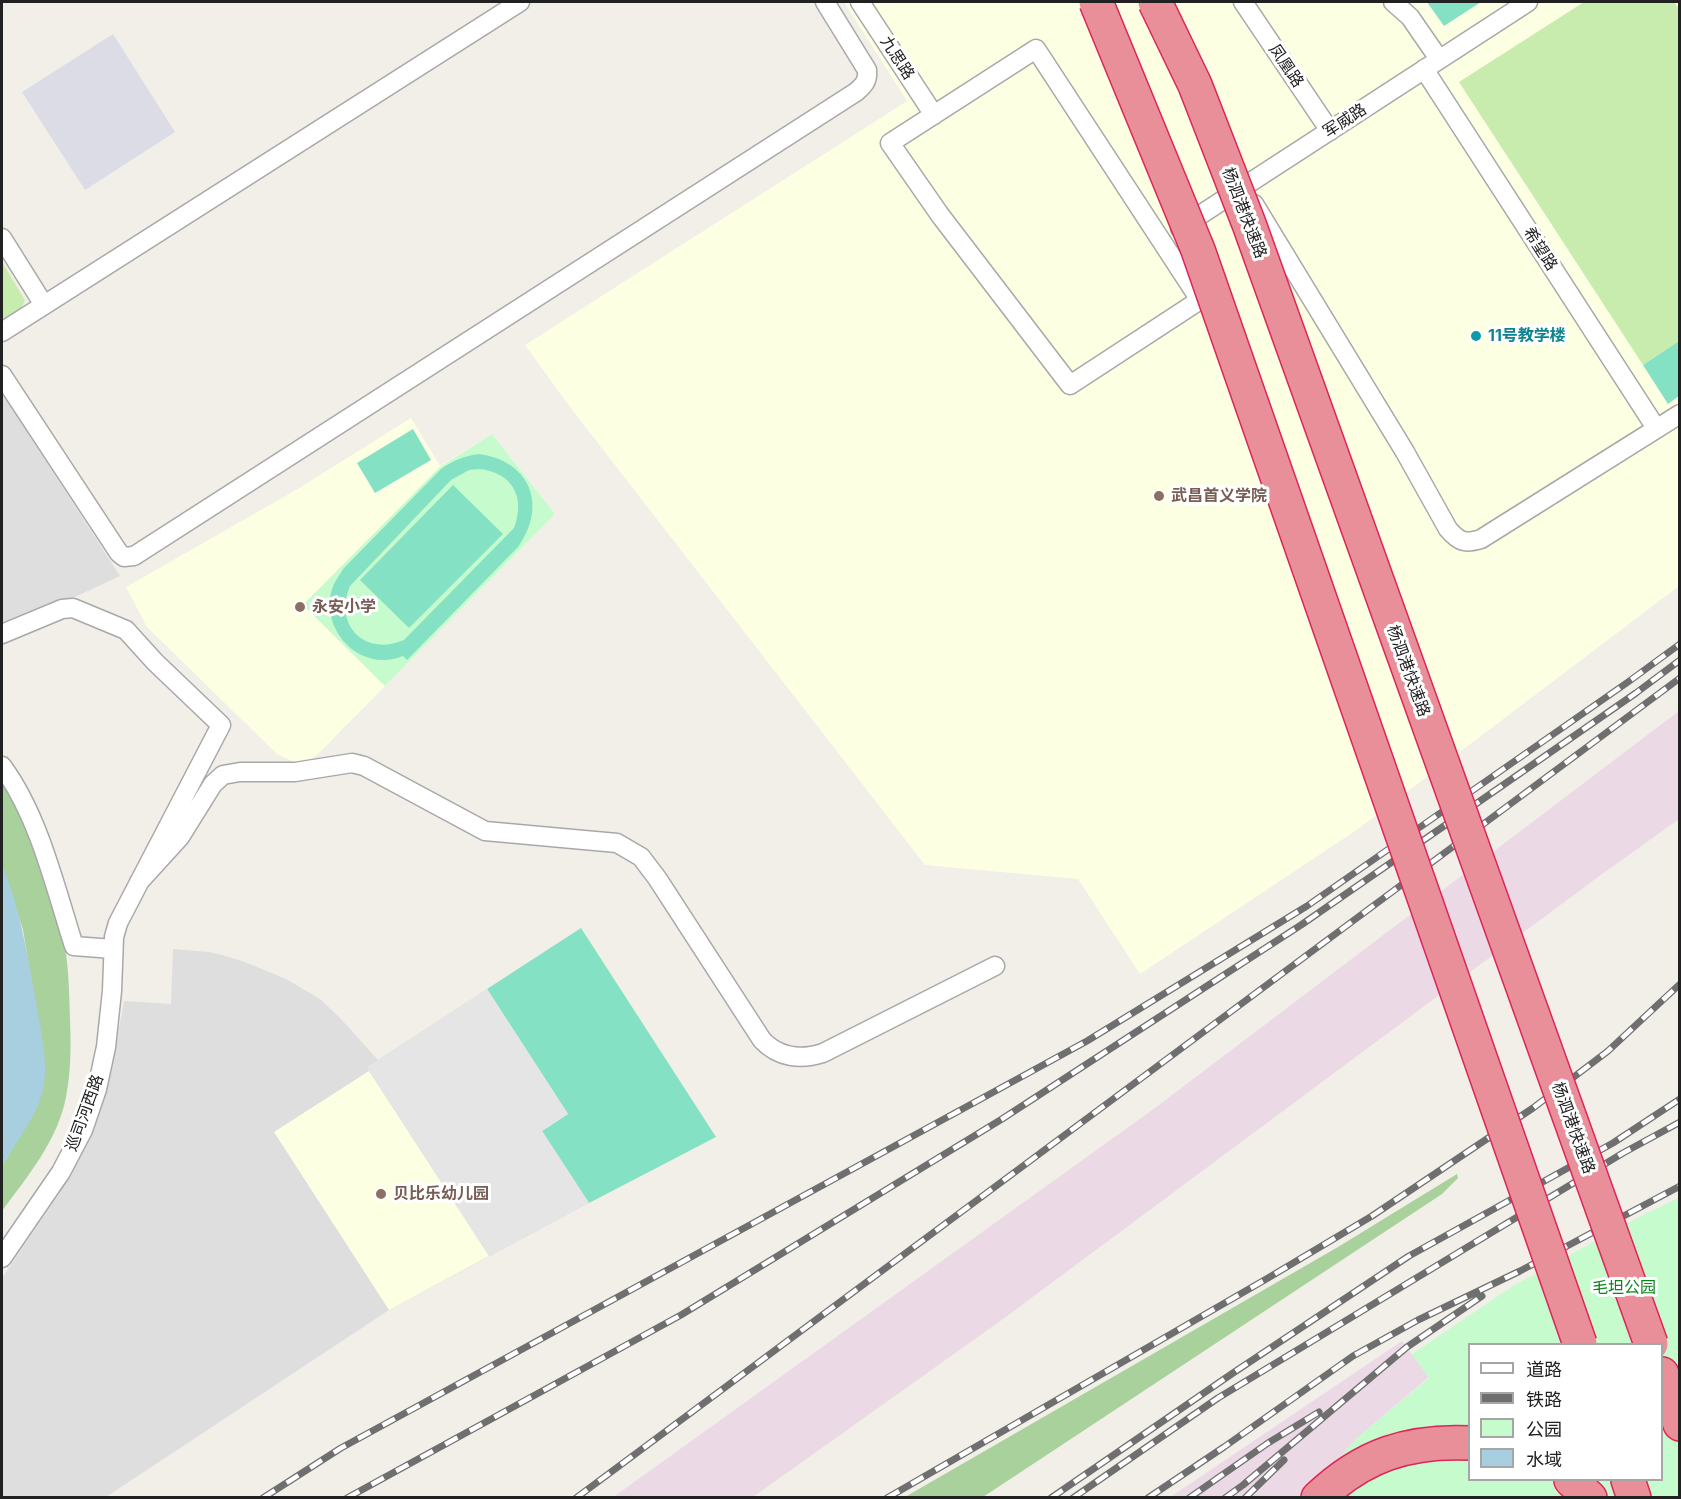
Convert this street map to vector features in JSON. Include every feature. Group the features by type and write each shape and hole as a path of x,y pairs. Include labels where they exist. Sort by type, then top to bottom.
{"highway":[{"path":"1096,2 1198,249 1580,1343"},
{"name":"杨泗港快速路","path":"1155,2 1195,85 1249,224 1651,1343"},
{"path":"1663,1377 1680,1424"},
{"path":"1318,1497 1332,1484 1360,1465 1396,1449 1442,1441 1468,1443"},
{"path":"1573,1481 1590,1497"},
{"path":"1629,1481 1634,1497"}],"street":[{"path":"2,332 520,2"},
{"path":"2,375 119,553 124,557 134,556 856,92 868,78 867,70 825,2"},
{"name":"九思路","path":"860,2 934,114"},
{"name":"凤凰路","path":"1243,2 1330,130"},
{"name":"希望路","path":"1393,2 1410,17 1432,64 1656,428"},
{"name":"军威路","path":"1161,241 1528,2"},
{"path":"1036,49 1161,241 1200,300 1070,385 939,215 890,143 1036,49"},
{"path":"1244,187 1405,452 1448,529 1457,540 1464,543 1481,539 1680,414"},
{"path":"2,238 44,305"},
{"path":"2,634 69,608 126,630 155,662 221,725 139,882"},
{"path":"139,882 180,837 213,784 223,775 240,772 295,772 352,763 364,766 485,831 604,840 627,848 648,864 762,1040 770,1048 787,1056 823,1053 994,966"},
{"path":"2,766 29,814 74,946 113,949"},
{"name":"巡司河西路","path":"2,1258 61,1172 82,1131 97,1089 106,1047 114,937 118,923 139,882"}],"shaded area":[{"name":"武昌首义学院","path":"844,2 1679,2 1679,586 1358,829 1140,974 1078,879 925,865 570,407 525,345 907,101"},
{"path":"113,34 175,132 85,190 22,92"},
{"path":"2,393 120,576 2,631"},
{"name":"永安小学","path":"411,418 440,466 492,434 555,514 312,760 304,765 298,764 277,754 147,627 126,587 296,490"},
{"path":"1679,711 1679,819 1003,1319 753,1497 612,1498 1155,1108"},
{"path":"173,949 226,956 286,979 320,999 378,1060 487,989 542,1131 589,1203 389,1310 106,1497 2,1498 2,1278 57,1197 76,1163 101,1104 111,1073 124,1001 171,1004"},
{"path":"487,989 568,1114 542,1131 589,1203 489,1256 367,1067"},
{"name":"贝比乐幼儿园","path":"369,1071 489,1256 389,1310 274,1132"},
{"path":"1402,1341 1429,1377 1356,1439 1304,1497 1169,1498"}],"green space":[{"path":"1427,2 1481,2 1444,26"},
{"path":"1584,2 1674,2 1680,10 1679,341 1643,365 1459,82"},
{"path":"2,262 25,300 20,311 2,324"},
{"path":"1679,341 1679,396 1668,404 1643,365"},
{"path":"413,429 431,460 375,493 357,463"},
{"path":"492,434 555,514 385,686 303,605 440,467"},
{"path":"474,455 497,458 511,466 522,475 529,487 532,516 518,547 407,660 403,656 388,660 374,659 360,654 339,635 333,623 330,608 331,593 336,580 344,568 441,469 459,459","holes":["469,470 490,471 508,481 517,496 517,517 514,528 404,640 390,644 365,641 349,625 346,600 350,586 451,480"]},
{"path":"453,485 503,534 409,628 360,580"},
{"path":"2,781 37,855 62,933 68,976 70,1068 62,1113 49,1143 2,1211 2,1166 38,1105 45,1071 23,930 2,865"},
{"path":"581,928 716,1137 589,1203 542,1131 568,1114 487,989"},
{"path":"1457,1174 1458,1178 1442,1194 983,1497 905,1497 1338,1247"},
{"name":"毛坦公园","path":"1679,1198 1679,1497 1304,1498 1356,1439 1429,1378 1412,1354 1513,1286"}],"water":[{"path":"2,865 9,882 23,935 42,1039 45,1073 42,1094 35,1113 2,1166"}],"railway":[{"path":"263,1498 341,1448 1087,1041 1307,906 1680,644"},
{"path":"347,1498 681,1315 1002,1119 1301,925 1636,693 1680,660"},
{"path":"576,1498 1680,678"},
{"path":"887,1498 1372,1216 1533,1108 1608,1051 1680,984"},
{"path":"1051,1498 1409,1256 1613,1143 1680,1099"},
{"path":"1073,1498 1218,1398 1623,1153 1680,1122"},
{"path":"1148,1498 1353,1356 1418,1320 1520,1271 1680,1186"},
{"path":"1225,1498 1407,1347 1482,1296"},
{"path":"1189,1498 1268,1443 1319,1412"},
{"path":"1245,1498 1284,1460"}],"place":[{"name":"11号教学楼","path":"1476,336"},
{"name":"武昌首义学院","path":"1159,496"},
{"name":"永安小学","path":"300,607"},
{"name":"贝比乐幼儿园","path":"381,1194"}]}
